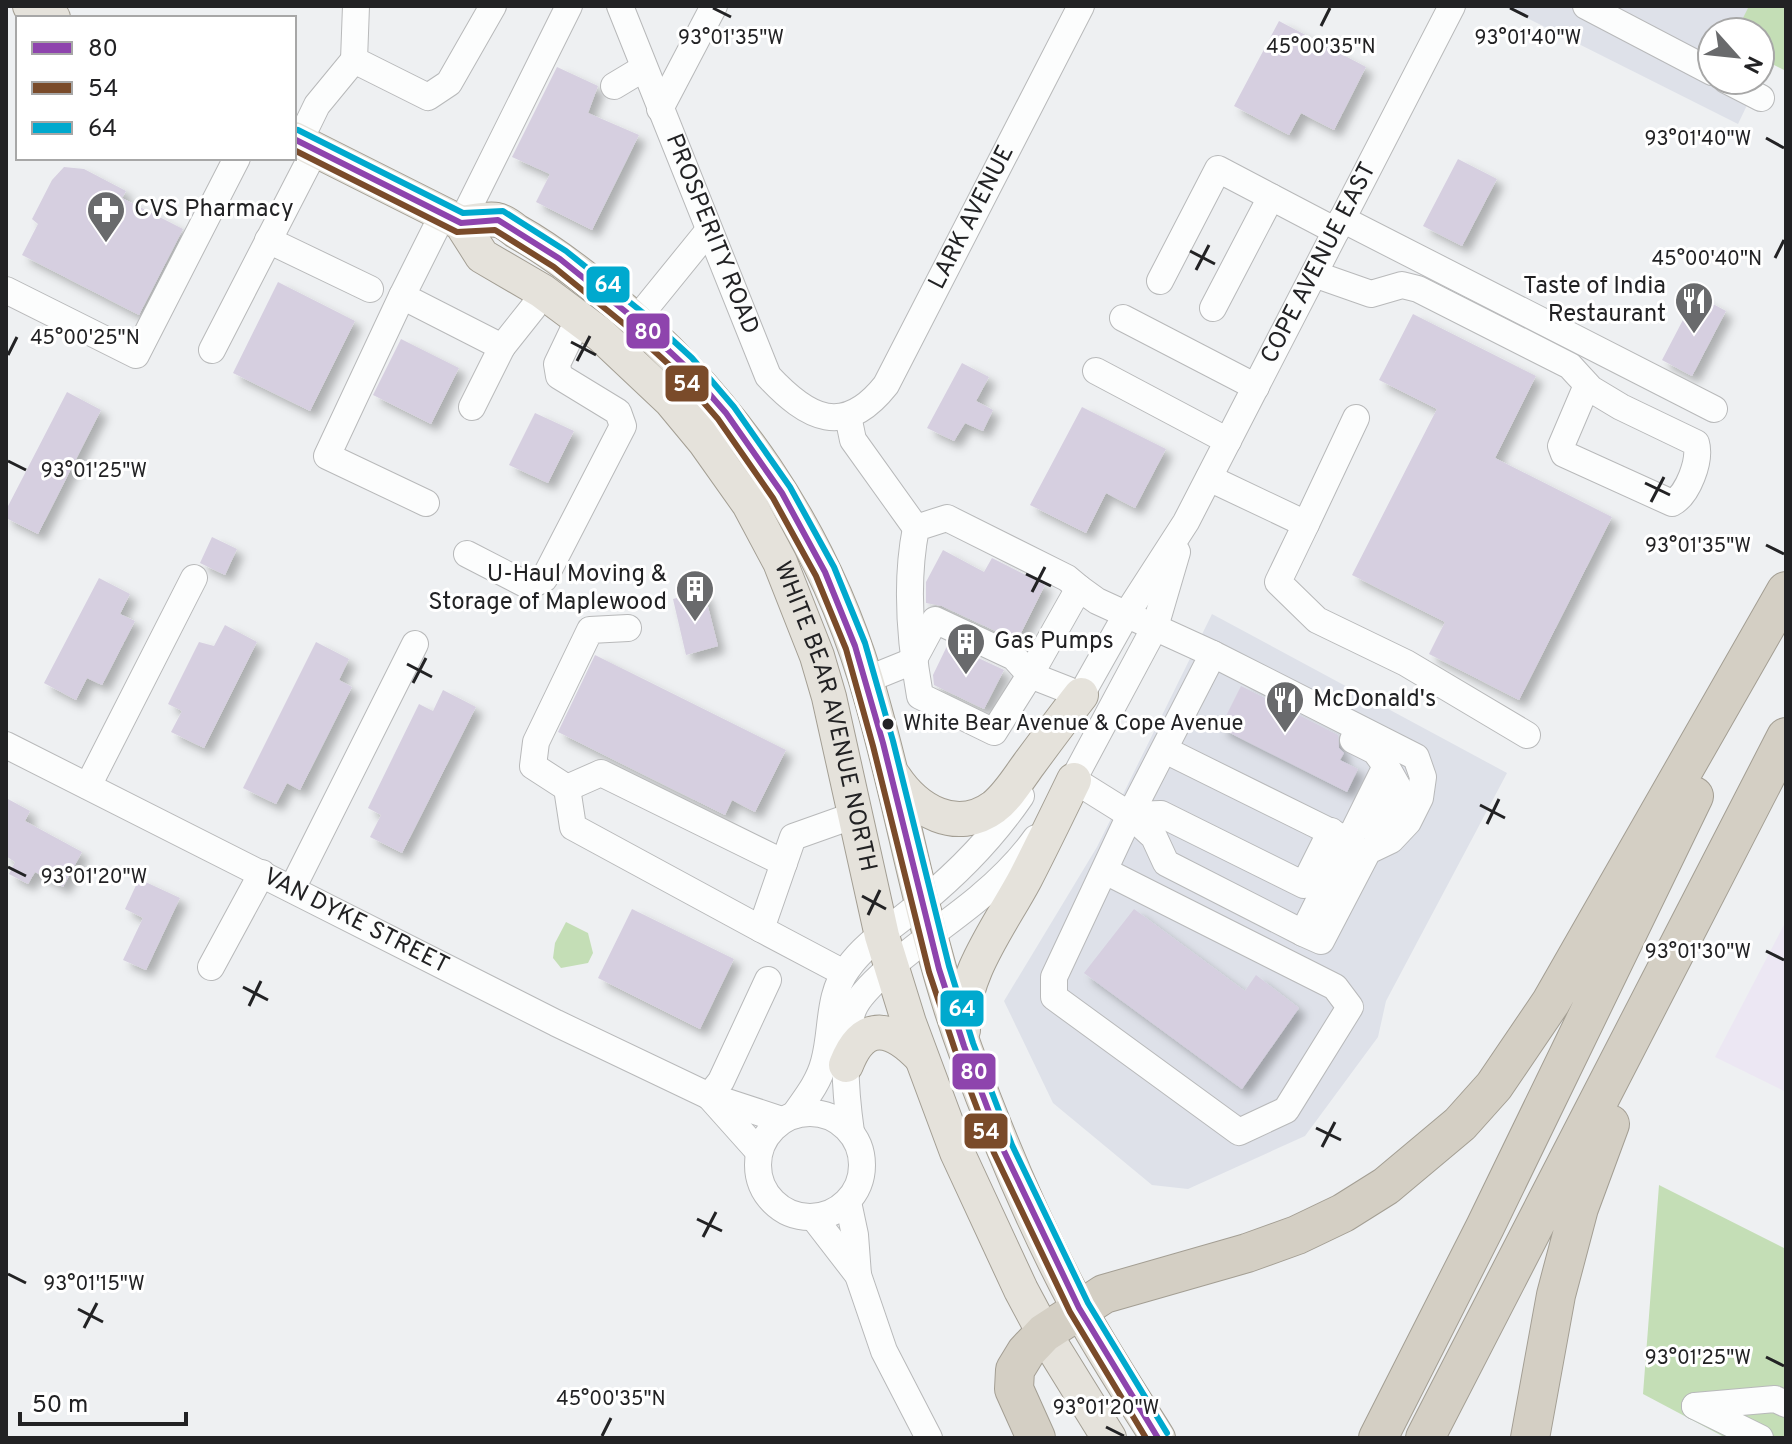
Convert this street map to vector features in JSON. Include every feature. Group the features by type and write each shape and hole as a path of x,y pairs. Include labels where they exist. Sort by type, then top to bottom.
{"highway":[{"path":"1036,1438 1014,1389 1015,1370 1026,1352 1044,1333 1104,1294 1247,1253 1297,1235 1343,1213 1386,1186 1460,1124 1494,1086 1551,1002 1786,591"},
{"path":"1378,1438 1552,1089 1786,602"},
{"path":"1425,1438 1786,737"},
{"path":"1530,1438 1556,1295 1579,1208 1633,1069 1722,862"}],"main road":[{"path":"30,6 49,16"},
{"name":"WHITE BEAR AVENUE NORTH","path":"303,144 452,218 498,220 560,259 636,320 684,365 719,404 782,493 825,572 866,680 930,936 964,1046 1003,1149 1079,1308 1158,1438"},
{"name":"WHITE BEAR AVENUE NORTH","path":"452,218 482,256 542,291 634,363 671,401 721,463 761,526 792,591 817,656 829,697 882,936 921,1057 957,1152 1044,1333 1109,1438"},
{"path":"890,771 908,796 925,811 949,817 985,812 1008,792 1081,695"},
{"path":"964,1046 962,1009 970,981 1074,780"},
{"path":"846,1065 859,1040 877,1032 897,1036 921,1057"}],"street":[{"path":"212,350 268,240 317,105 354,60 356,6"},
{"path":"354,60 428,97 449,83 493,6"},
{"path":"426,503 327,456 402,296 452,218 569,6"},
{"name":"PROSPERITY ROAD","path":"620,6 768,376 791,401 821,417 848,416"},
{"path":"660,109 714,6"},
{"name":"LARK AVENUE","path":"848,416 871,404 886,385 1081,6"},
{"name":"COPE AVENUE EAST","path":"844,973 855,958 969,860 1008,815 1126,615 1186,522 1452,6"},
{"path":"1586,6 1696,64"},
{"path":"614,86 644,68"},
{"path":"1757,96 1761,98"},
{"path":"6,290 136,355 236,160"},
{"path":"1160,281 1218,169 1714,409"},
{"path":"1213,308 1271,197"},
{"path":"636,320 709,230"},
{"path":"268,240 370,289"},
{"path":"1314,274 1371,294 1402,285 1418,289 1570,366 1587,385 1621,407 1696,443 1699,452 1678,500 1672,503 1564,454 1561,446 1587,385"},
{"path":"472,407 502,347 533,308 542,291"},
{"path":"402,296 502,347"},
{"path":"467,554 529,586 544,579 623,426 618,412 559,376 557,364 579,318"},
{"path":"1123,318 1256,387"},
{"path":"1096,371 1228,441"},
{"path":"848,416 853,440 916,528 909,563 913,661 920,696 994,732 1079,588"},
{"path":"1356,418 1278,582 1317,620 1406,663 1527,735"},
{"path":"1209,478 1306,524"},
{"path":"916,528 947,518 1067,578 1097,601 1213,654 1416,757 1423,777 1420,798 1408,822 1391,840 1352,838 1165,750"},
{"name":"COPE AVENUE EAST","path":"851,1132 846,1065 853,1010 867,988 980,897 1033,842 1074,780 1155,627 1186,522"},
{"path":"88,786 194,578"},
{"path":"866,680 913,661 935,620 1014,657 1030,675 1081,695"},
{"path":"628,628 590,630 536,742 533,766 567,788 573,827 844,973 831,1009 822,1069 788,1117 771,1129 759,1152 757,1169 761,1185 782,1210 814,1218 838,1210 848,1202 862,1175 859,1145 840,1121 825,1114 810,1112 788,1117"},
{"path":"292,889 415,644"},
{"path":"1105,871 1335,987 1350,1007 1286,1110 1239,1132 1054,997 1054,977 1130,815 1213,654"},
{"path":"1074,780 1130,815 1154,837 1166,863 1303,933 1352,838 1384,821 1393,809 1399,789 1375,751 1352,739"},
{"name":"VAN DYKE STREET","path":"6,745 556,1023 709,1096 788,1117"},
{"path":"567,788 601,773 784,863"},
{"path":"1130,815 1161,814 1323,894"},
{"path":"761,929 793,837 855,815"},
{"path":"1323,894 1352,838"},
{"path":"211,967 262,873"},
{"path":"709,1096 721,1081 768,980"},
{"name":"VAN DYKE STREET","path":"709,1096 759,1152"},
{"path":"848,1202 855,1235 858,1275 884,1351 929,1438"},
{"path":"814,1218 858,1275"},
{"path":"1760,1438 1695,1406 1775,1399 1786,1404"}],"shaded area":[{"path":"1503,6 1786,6 1786,27 1776,47 1776,16 1696,16 1696,96 1751,96 1738,124"},
{"path":"1212,614 1507,773 1386,1001 1378,1037 1305,1136 1188,1189 1152,1185 1053,1103 1004,1001 1097,847"},
{"path":"1786,921 1786,1092 1715,1057"}],"green space":[{"path":"1749,6 1786,6 1786,71 1776,66 1776,16 1744,16"},
{"path":"566,922 588,933 593,953 588,963 561,968 553,958 555,943"},
{"path":"1659,1185 1786,1249 1786,1438 1726,1438 1643,1394"}],"building":[{"path":"1279,21 1366,67 1334,130 1301,113 1289,135 1234,106"},
{"path":"557,67 598,86 588,113 639,135 592,230 536,202 550,174 512,157"},
{"path":"1458,159 1497,179 1462,246 1423,226"},
{"name":"CVS Pharmacy","path":"64,167 84,169 126,191 122,198 183,229 139,315 22,255 38,224 32,219 52,180"},
{"path":"278,282 355,321 310,411 233,373"},
{"name":"Taste of India Restaurant","path":"1696,295 1726,311 1692,376 1662,360"},
{"path":"1413,314 1536,376 1495,458 1612,517 1519,700 1429,654 1445,622 1352,575 1437,409 1379,380"},
{"path":"401,339 459,368 431,424 373,395"},
{"path":"962,363 989,377 976,401 993,410 983,431 965,423 954,441 927,428"},
{"path":"67,392 101,410 38,534 6,518 6,510"},
{"path":"1082,407 1166,449 1135,508 1106,493 1086,533 1030,505"},
{"path":"535,413 574,431 548,483 509,465"},
{"path":"212,537 237,549 225,575 200,563"},
{"path":"943,550 984,572 992,558 1045,585 1017,641 942,606 926,603 926,582"},
{"path":"99,578 130,594 120,614 135,621 102,685 87,678 76,700 44,683"},
{"name":"U-Haul Moving & Storage of Maplewood","path":"704,591 718,646 686,655 673,599"},
{"path":"225,625 257,642 204,748 171,732 182,711 168,704 199,642 214,646"},
{"path":"316,642 349,659 339,680 352,687 300,790 287,783 276,804 243,788"},
{"name":"Gas Pumps","path":"948,644 1004,670 984,709 934,685 933,675"},
{"path":"595,655 786,750 755,812 732,800 725,815 558,732"},
{"name":"McDonald's","path":"1241,686 1338,735 1339,748 1344,753 1340,760 1358,769 1347,792 1220,728"},
{"path":"443,690 476,707 402,853 370,837 381,815 368,808 419,704 433,711"},
{"path":"6,798 30,811 25,821 82,852 63,887 35,872 28,884 9,874 15,862 6,856"},
{"path":"139,879 180,898 146,970 123,960 143,918 125,909"},
{"path":"632,909 734,959 700,1029 598,978"},
{"path":"1134,909 1245,991 1256,975 1299,1008 1242,1089 1084,973"}],"transit line":[{"name":"64","path":"298,130 463,213 503,211 566,251 642,312 692,358 734,407 790,487 834,567 865,643 893,741 949,966 973,1043 1012,1145 1088,1303 1167,1433"},
{"name":"80","path":"296,140 461,223 498,220 560,259 636,320 684,365 726,413 782,493 825,572 855,646 883,743 939,969 1003,1149 1079,1308 1158,1438"},
{"name":"54","path":"296,151 457,232 495,230 554,267 677,372 718,419 773,498 816,576 846,649 929,972 994,1153 1070,1312 1146,1438"}],"place":[{"name":"CVS Pharmacy","path":"106,244"},
{"name":"Taste of India Restaurant","path":"1694,335"},
{"name":"U-Haul Moving & Storage of Maplewood","path":"695,623"},
{"name":"Gas Pumps","path":"966,676"},
{"name":"White Bear Avenue & Cope Avenue","path":"888,724"},
{"name":"McDonald's","path":"1285,734"}]}
